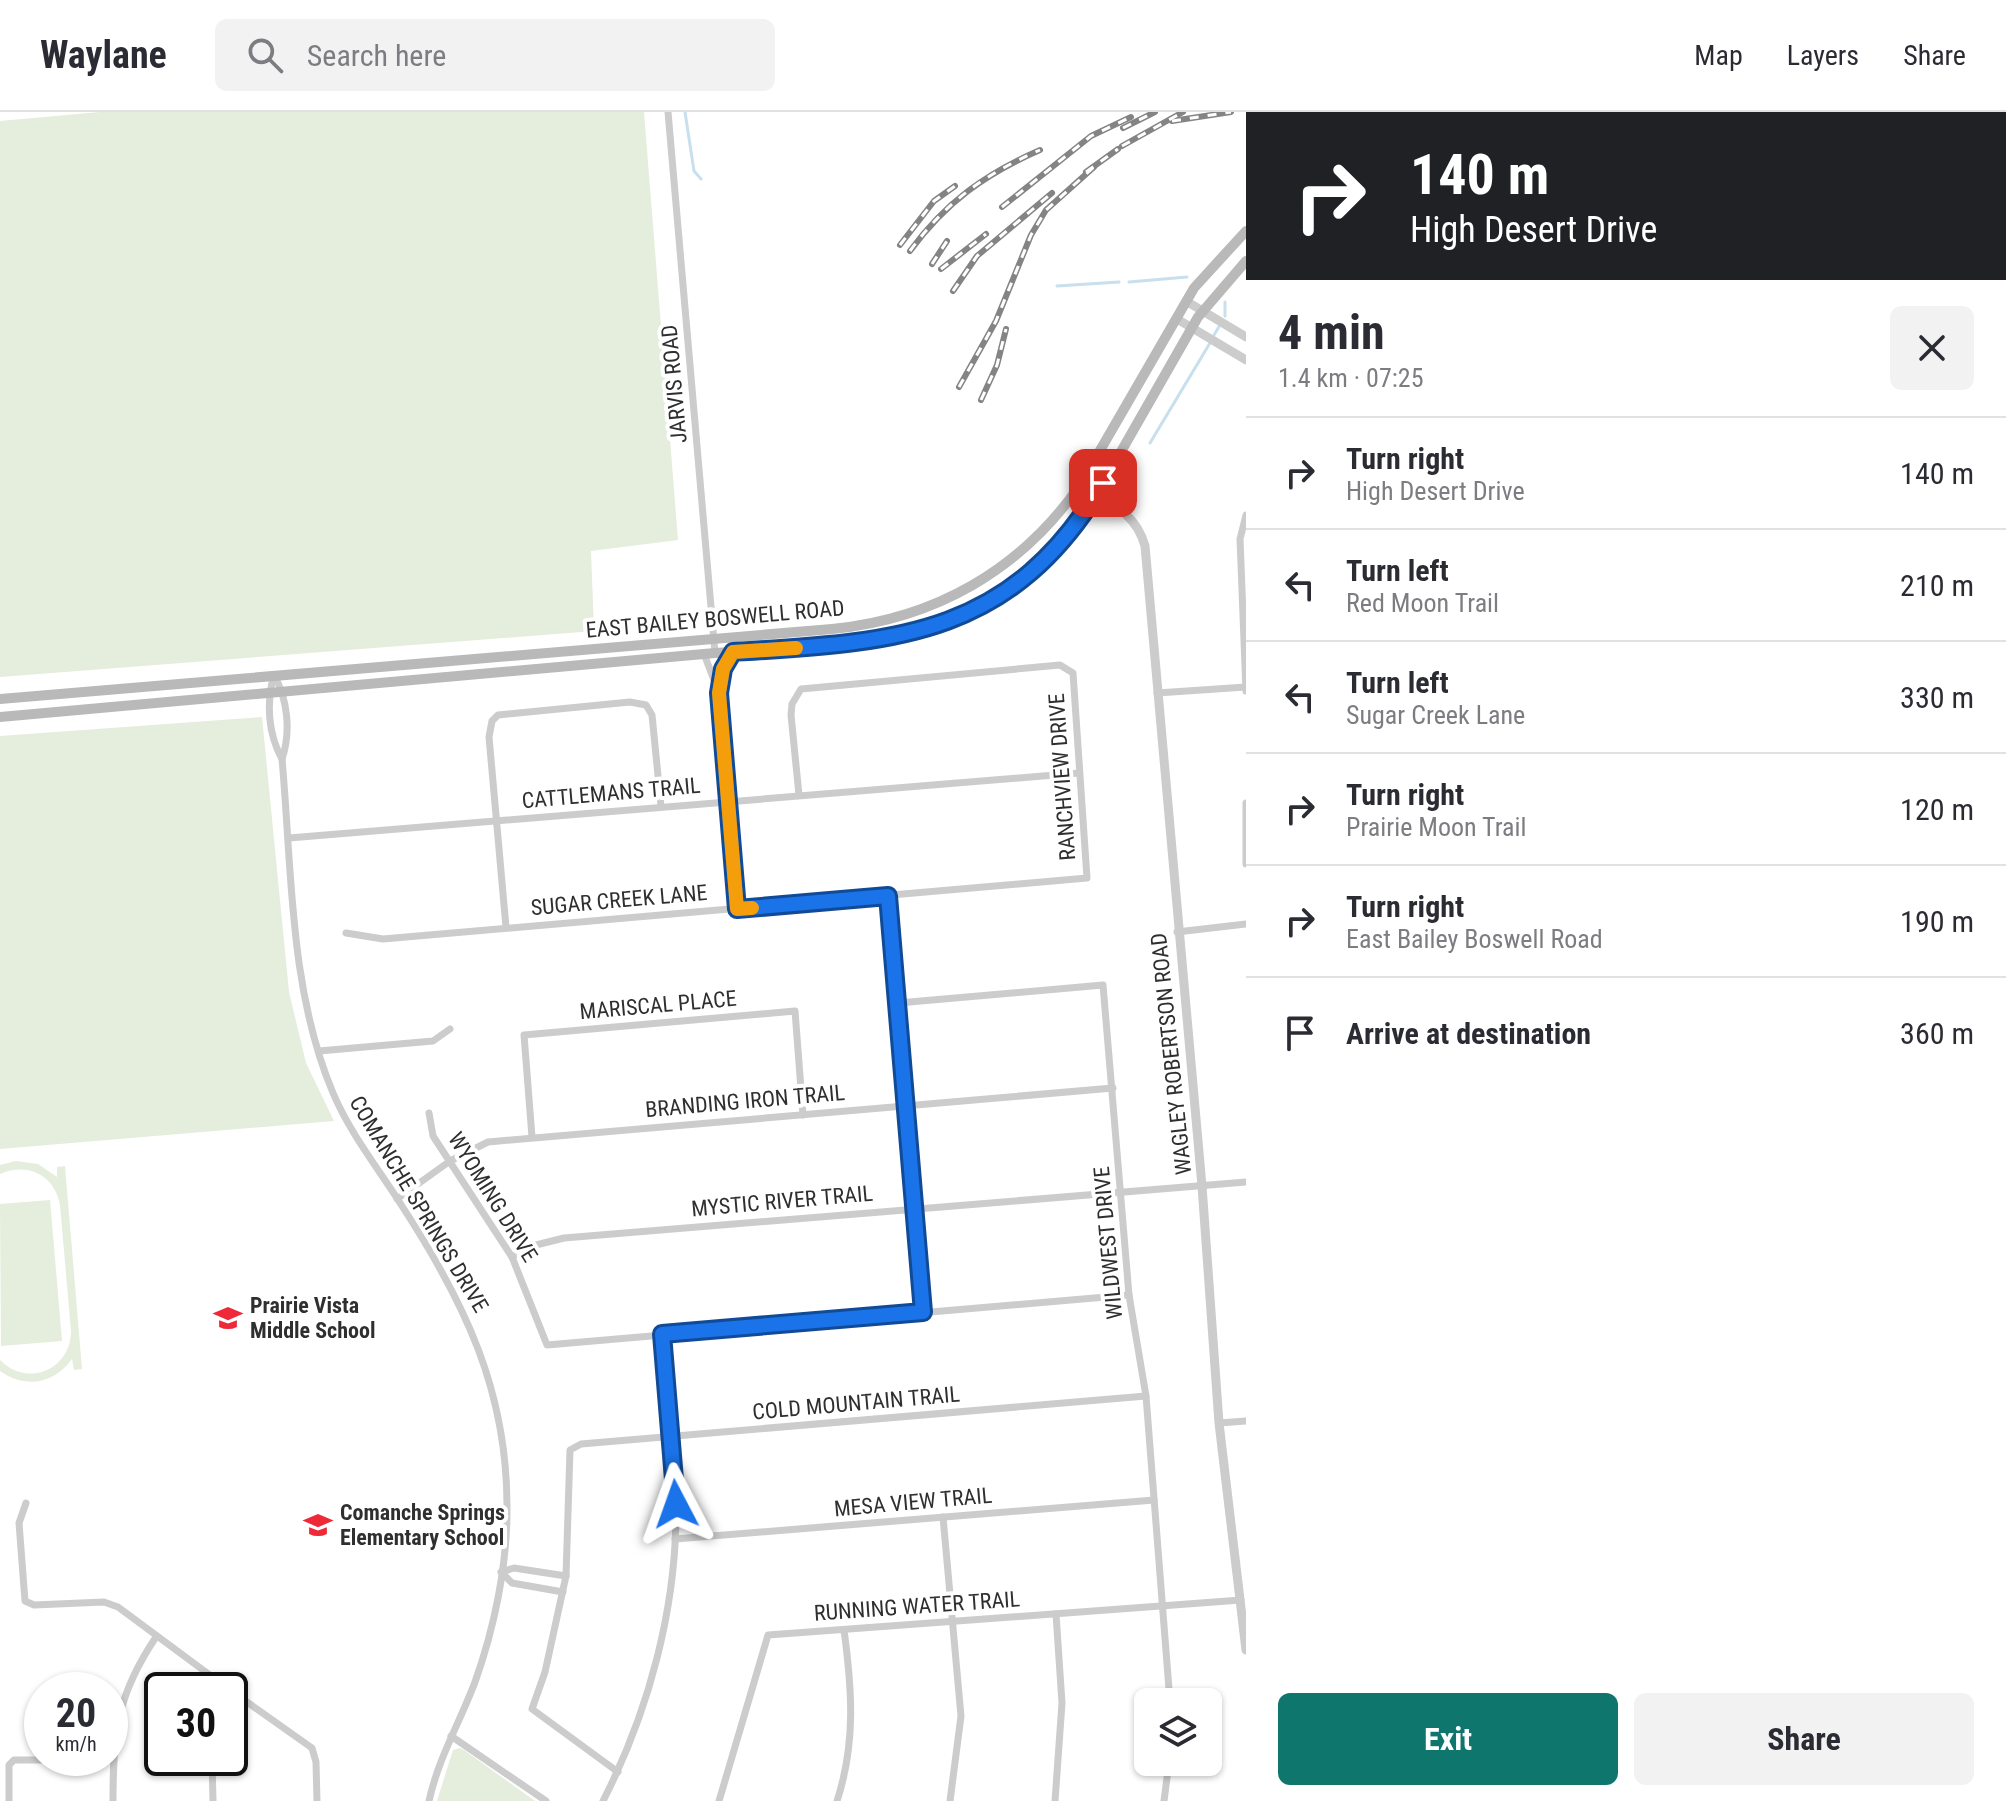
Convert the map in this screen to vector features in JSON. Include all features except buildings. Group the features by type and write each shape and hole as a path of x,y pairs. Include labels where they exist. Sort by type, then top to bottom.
{"main road":[{"name":"EAST BAILEY BOSWELL ROAD","path":"0,699 858,627 938,604 979,583 1023,551 1048,526 1080,485 1186,301 1216,260 1246,231"},
{"name":"EAST BAILEY BOSWELL ROAD","path":"0,717 866,643 940,625 995,597 1050,555 1082,520 1192,328 1246,261"},
{"path":"81,692 82,710"}],"street":[{"name":"JARVIS ROAD","path":"668,112 714,639 710,654 719,693"},
{"path":"1186,301 1246,337"},
{"path":"1177,319 1246,360"},
{"name":"WAGLEY ROBERTSON ROAD","path":"1080,485 1124,511 1142,535 1202,1186 1219,1423 1246,1650"},
{"path":"1157,693 1246,689 1240,539 1246,515"},
{"path":"733,652 723,669 719,693 737,909"},
{"name":"RANCHVIEW DRIVE","path":"799,795 791,715 792,704 801,689 1060,665 1073,673 1087,878"},
{"name":"COMANCHE SPRINGS DRIVE","path":"274,675 284,693 288,742 282,759"},
{"name":"COMANCHE SPRINGS DRIVE","path":"274,675 269,694 273,743 282,759 304,999 319,1051 333,1091 357,1141 454,1290 489,1375 506,1476 506,1531 501,1572 481,1663 429,1801"},
{"path":"506,927 489,737 492,721 503,712 630,702 646,705 652,715 661,806"},
{"name":"CATTLEMANS TRAIL","path":"289,838 1079,773"},
{"path":"1246,803 1246,864"},
{"name":"SUGAR CREEK LANE","path":"346,933 383,939 1087,878"},
{"path":"888,896 923,1312"},
{"path":"1177,932 1246,924"},
{"name":"WILDWEST DRIVE","path":"898,1003 1103,985 1129,1295 1146,1396 1169,1688"},
{"name":"MARISCAL PLACE","path":"532,1137 524,1035 795,1011 803,1115"},
{"path":"319,1051 433,1041 450,1029"},
{"name":"BRANDING IRON TRAIL","path":"397,1199 450,1161 488,1142 1113,1088"},
{"name":"WYOMING DRIVE","path":"429,1113 433,1136 512,1257 547,1345 662,1334"},
{"name":"MYSTIC RIVER TRAIL","path":"512,1257 532,1246 564,1238 1246,1182"},
{"path":"603,1801 618,1772 641,1712 659,1644 675,1539 671,1437 662,1334 1129,1295"},
{"name":"COLD MOUNTAIN TRAIL","path":"566,1576 571,1514 570,1450 581,1444 1146,1396"},
{"path":"1219,1423 1246,1421"},
{"name":"MESA VIEW TRAIL","path":"675,1539 1154,1500"},
{"path":"26,1503 19,1523 25,1601 34,1605 111,1604 205,1672"},
{"path":"943,1517 961,1716 959,1755 950,1801"},
{"path":"563,1592 512,1583 501,1572 514,1568 566,1576 563,1592 532,1709 618,1772"},
{"name":"RUNNING WATER TRAIL","path":"719,1801 768,1635 1241,1600"},
{"path":"1055,1801 1062,1714 1056,1614"},
{"path":"837,1801 847,1769 852,1730 851,1680 844,1630"},
{"path":"128,1683 156,1637"},
{"path":"248,1703 312,1748 316,1762 317,1801"},
{"path":"451,1736 546,1801"},
{"path":"9,1801 9,1765 14,1760 24,1760"},
{"path":"113,1776 113,1801"},
{"path":"212,1776 213,1801"},
{"path":"1164,1801 1167,1776"}],"green space":[{"path":"100,112 644,112 678,540 591,551 594,631 0,677 0,121"},
{"path":"262,717 289,992 306,1063 334,1121 0,1149 0,736"},
{"path":"16,1161 38,1164 57,1177 57,1167 65,1166 82,1369 74,1370 72,1359 48,1379 29,1382 0,1371 0,1360 22,1373 46,1371 64,1356 71,1331 57,1195 46,1179 30,1171 0,1174 0,1165"},
{"path":"50,1200 62,1341 1,1346 0,1204"},
{"path":"460,1748 535,1801 437,1801 453,1750"}],"waterway":[{"path":"685,112 694,171 701,179"},
{"path":"1129,282 1187,277"},
{"path":"1057,286 1119,282"},
{"path":"1225,302 1225,316"},
{"path":"1214,335 1220,325"},
{"path":"1150,443 1210,343"}],"railway":[{"path":"1123,128 1155,112"},
{"path":"1122,146 1183,112"},
{"path":"1172,121 1231,112"},
{"path":"1002,207 1091,136 1131,117"},
{"path":"1086,172 1118,149"},
{"path":"910,251 938,218 968,191 1040,150"},
{"path":"959,387 996,321 1031,235 1046,210 1094,167"},
{"path":"900,245 934,201 955,186"},
{"path":"953,291 977,256 1052,193"},
{"path":"941,269 986,234"},
{"path":"932,264 947,241"},
{"path":"981,400 997,365 1006,329"}],"slow traffic":[{"path":"752,908 737,909 719,693 723,669 733,652 796,648"}],"place":[{"name":"Prairie Vista Middle School","path":"228,1318"},
{"name":"Comanche Springs Elementary School","path":"318,1525"}],"route":[{"path":"676,1504 662,1334 923,1312 888,896 737,909 719,693 723,669 733,652 885,640 940,625 975,608 1019,581 1050,555 1082,520 1103,483"}]}
